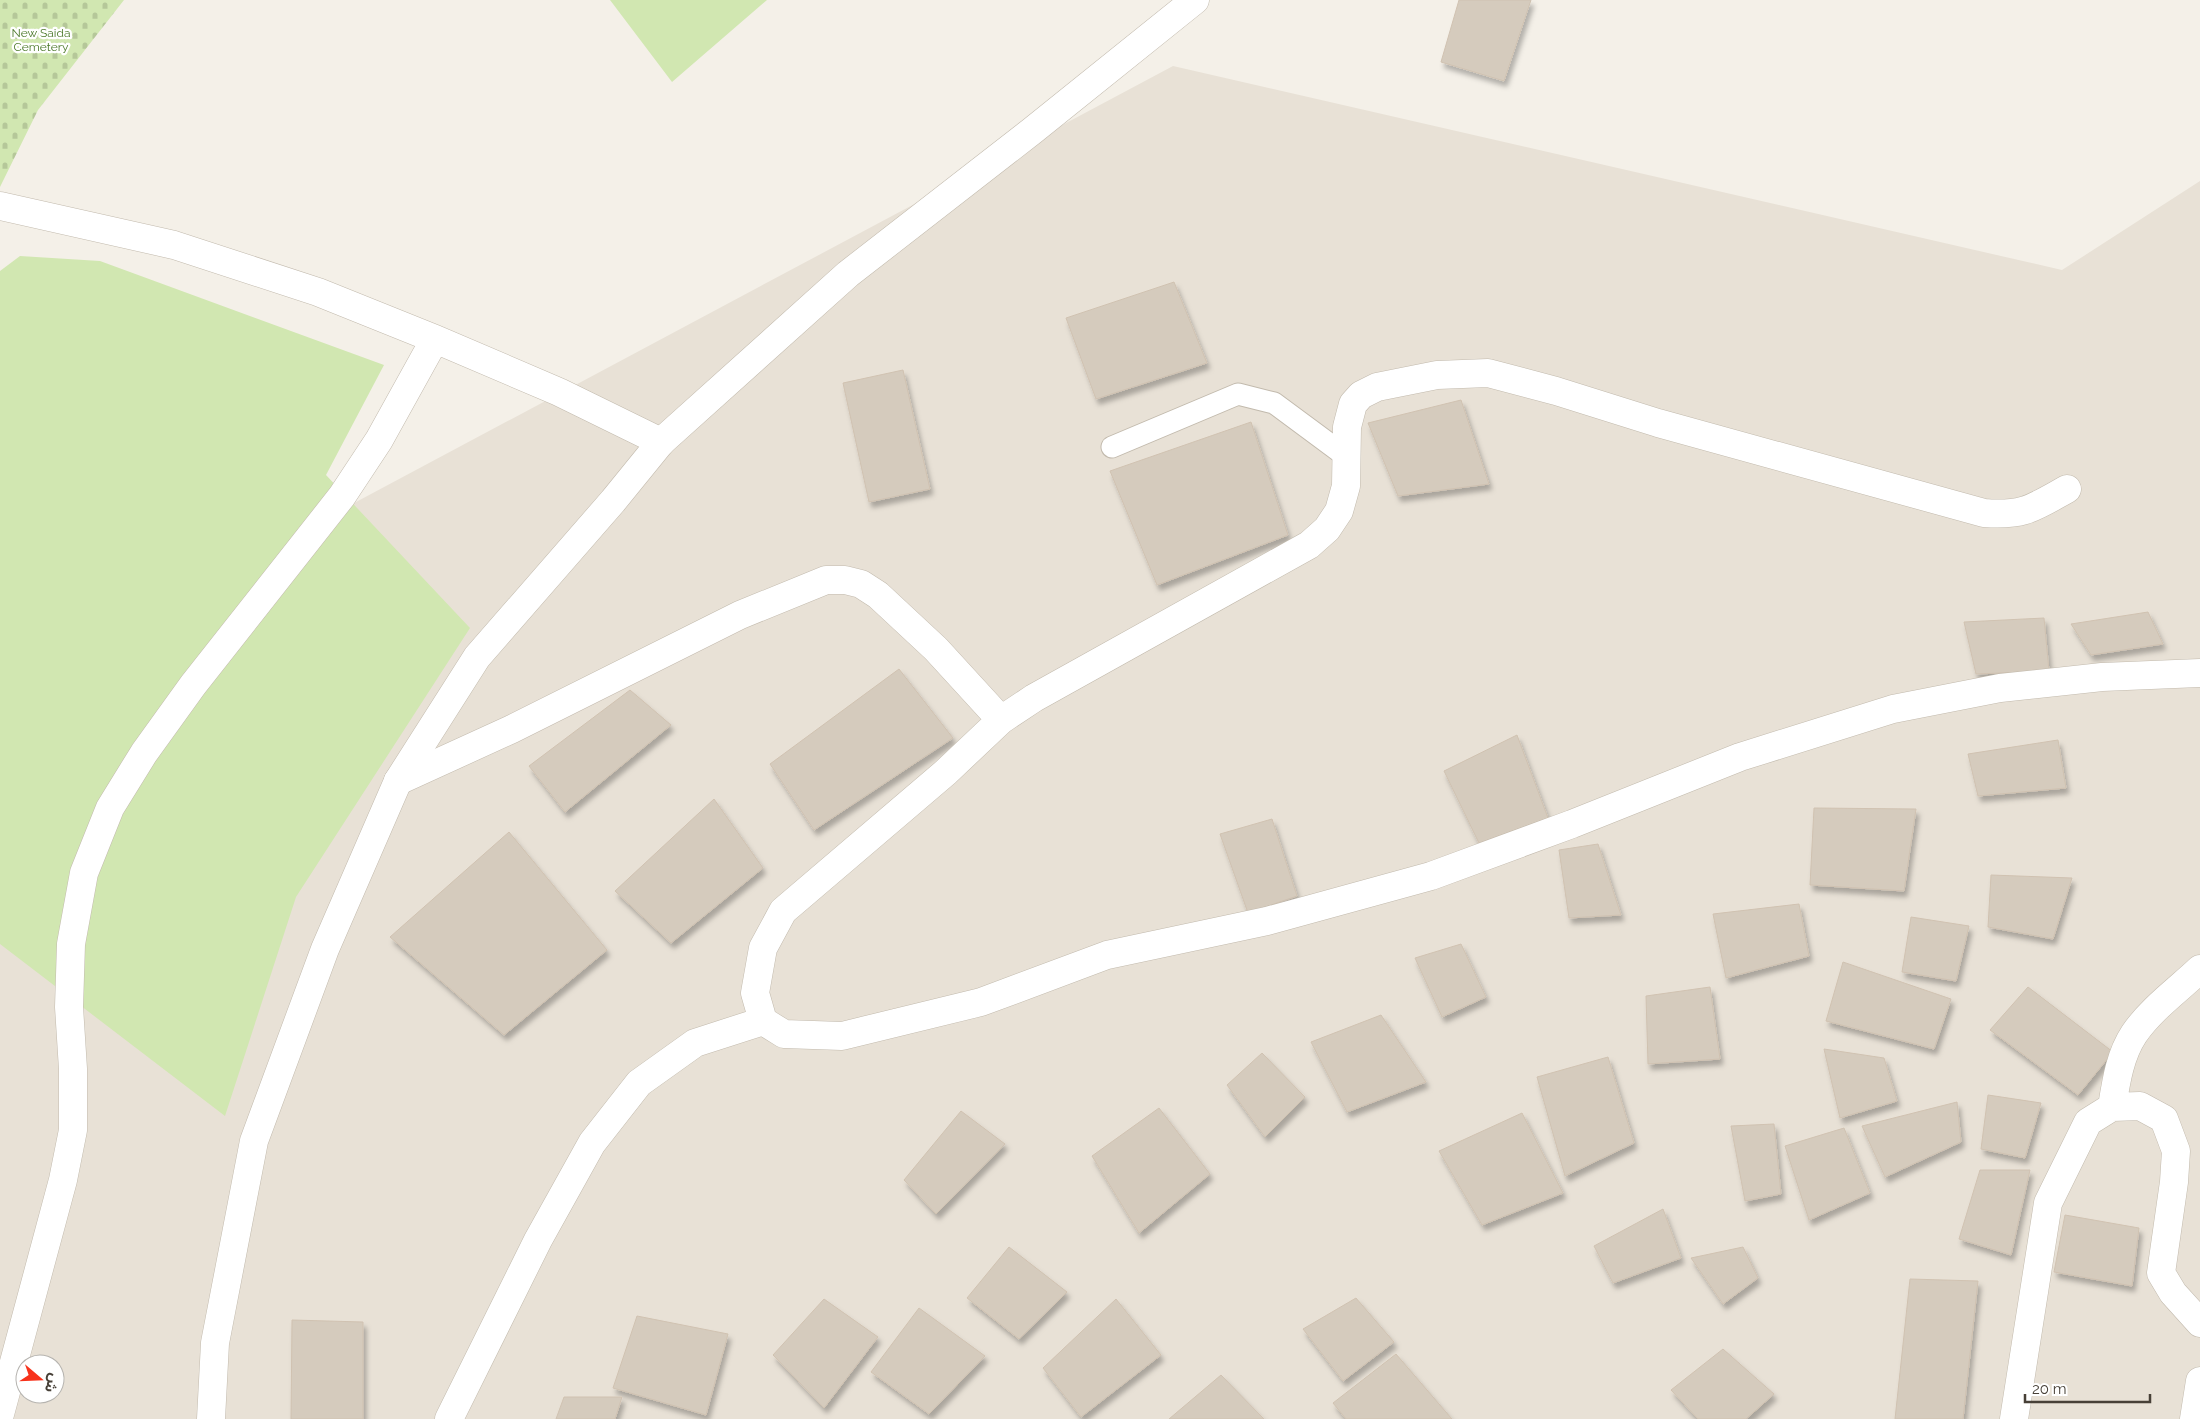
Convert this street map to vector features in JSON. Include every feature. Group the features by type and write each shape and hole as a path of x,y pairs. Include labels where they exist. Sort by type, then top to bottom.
{"street":[{"path":"211,1419 216,1343 254,1141 324,950 398,780 476,657 613,501 661,442 848,274 1032,131 1195,0"},
{"path":"0,206 174,245 318,292 559,392 661,442"},
{"path":"0,1414 63,1180 73,1130 73,1069 69,1007 71,944 84,873 110,808 144,753 192,685 347,489 378,440 435,339"},
{"path":"2067,489 2033,509 2020,513 1984,513 1658,423 1556,391 1488,373 1437,375 1378,387 1361,395 1353,404 1347,427 1346,486 1339,511 1327,529 1309,545 1034,698 1002,720 946,772 783,910 762,948 755,993 763,1021 784,1034 842,1036 981,1002 1107,955 1267,921 1431,876 1572,824 1740,757 1893,709 2009,687 2102,677 2200,673"},
{"path":"398,780 512,729 740,615 826,580 845,580 861,584 878,595 936,649 1002,720"},
{"path":"2112,1107 2117,1074 2133,1035 2144,1021 2200,969"},
{"path":"450,1419 538,1240 592,1143 639,1083 695,1044 763,1021"},
{"path":"2014,1419 2048,1203 2088,1122 2112,1107 2140,1106 2164,1119 2176,1151 2174,1182 2161,1273 2173,1293 2200,1323"},
{"path":"2194,1419 2200,1381"}],"lane":[{"path":"1112,447 1238,394 1274,403 1347,457"}],"shaded area":[{"path":"1173,66 2062,270 2200,181 2200,1419 0,1419 0,692"}],"green space":[{"name":"New Saida Cemetery","path":"0,0 124,0 38,110 0,187"},
{"path":"610,0 767,0 672,82"},
{"path":"20,256 100,261 384,365 326,475 470,628 296,897 225,1116 0,944 0,271"}],"building":[{"path":"1459,0 1531,0 1504,81 1441,62"},
{"path":"1174,282 1207,363 1096,399 1066,318"},
{"path":"903,370 930,489 869,502 843,383"},
{"path":"1461,400 1489,484 1398,496 1368,423"},
{"path":"1251,422 1288,535 1157,585 1110,471"},
{"path":"2148,612 2163,644 2091,655 2071,624"},
{"path":"2044,618 2049,671 1976,674 1964,622"},
{"path":"899,669 953,738 814,830 770,764"},
{"path":"630,690 671,725 565,812 529,766"},
{"path":"1517,735 1548,818 1479,843 1444,771"},
{"path":"2058,740 2066,788 1978,796 1968,754"},
{"path":"714,799 763,868 671,943 615,891"},
{"path":"1814,808 1916,809 1904,891 1810,885"},
{"path":"1272,819 1297,896 1248,913 1220,834"},
{"path":"509,832 607,950 504,1035 390,937"},
{"path":"1598,844 1621,915 1569,918 1559,850"},
{"path":"1991,875 2072,878 2053,939 1988,927"},
{"path":"1799,904 1809,956 1726,978 1713,914"},
{"path":"1911,917 1969,926 1956,981 1902,972"},
{"path":"1461,944 1486,997 1442,1017 1415,958"},
{"path":"1843,962 1951,999 1934,1049 1826,1021"},
{"path":"1710,987 1720,1059 1648,1064 1646,996"},
{"path":"2028,987 2113,1052 2078,1095 1990,1030"},
{"path":"1381,1015 1426,1082 1347,1112 1311,1042"},
{"path":"1824,1049 1884,1058 1897,1101 1840,1118"},
{"path":"1262,1053 1305,1097 1265,1137 1227,1085"},
{"path":"1608,1057 1634,1143 1565,1176 1537,1077"},
{"path":"1988,1095 2041,1103 2025,1158 1981,1149"},
{"path":"1957,1102 1961,1142 1885,1177 1862,1126"},
{"path":"1159,1108 1210,1174 1139,1233 1092,1156"},
{"path":"961,1111 1005,1144 936,1214 904,1180"},
{"path":"1522,1113 1563,1193 1482,1225 1439,1151"},
{"path":"1774,1124 1781,1194 1745,1201 1731,1126"},
{"path":"1844,1128 1870,1193 1809,1220 1785,1146"},
{"path":"1980,1170 2030,1170 2011,1255 1959,1239"},
{"path":"1663,1209 1681,1258 1613,1283 1594,1246"},
{"path":"2065,1215 2139,1228 2132,1286 2054,1272"},
{"path":"1009,1247 1067,1292 1019,1339 967,1298"},
{"path":"1743,1247 1758,1278 1723,1304 1691,1258"},
{"path":"1910,1279 1978,1281 1963,1419 1895,1419"},
{"path":"1356,1298 1394,1342 1343,1381 1303,1329"},
{"path":"824,1299 878,1337 824,1408 773,1355"},
{"path":"1116,1299 1161,1355 1081,1417 1043,1368"},
{"path":"919,1308 985,1356 929,1414 871,1372"},
{"path":"637,1316 728,1334 706,1415 613,1388"},
{"path":"292,1320 363,1322 363,1419 291,1419"},
{"path":"1723,1349 1774,1394 1746,1419 1698,1419 1671,1390"},
{"path":"1396,1354 1452,1419 1346,1419 1333,1403"},
{"path":"1221,1375 1264,1419 1169,1419"},
{"path":"564,1397 622,1397 615,1419 556,1419"}]}
